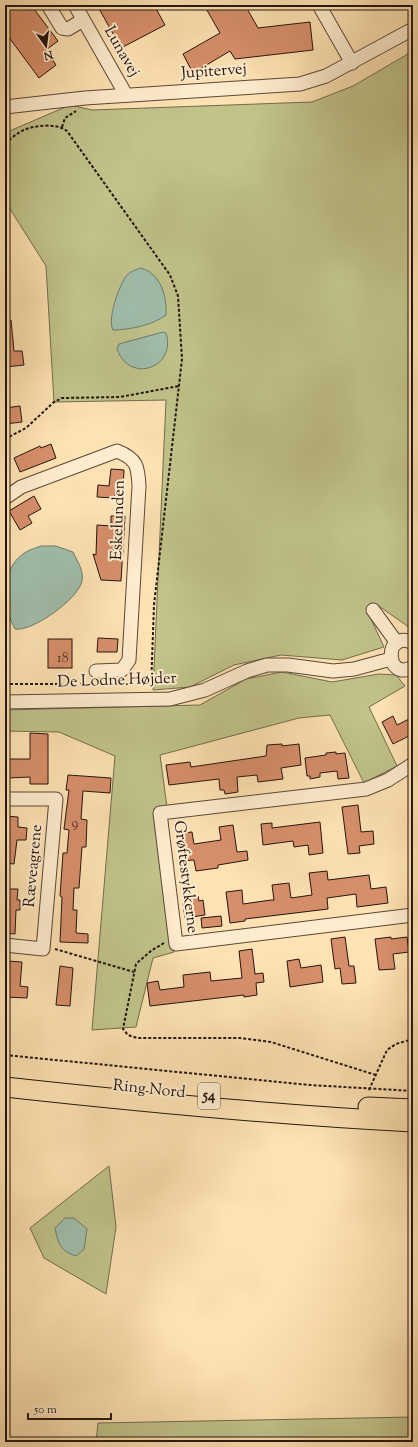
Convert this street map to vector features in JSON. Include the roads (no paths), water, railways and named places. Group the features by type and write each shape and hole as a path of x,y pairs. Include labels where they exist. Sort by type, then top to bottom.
{"highway":[{"name":"Ring Nord","path":"5,1074 234,1098 413,1109"},
{"name":"54","path":"5,1087 233,1110 328,1118 413,1122"}],"street":[{"path":"48,5 62,28 68,29 83,20"},
{"name":"Lunavej","path":"75,5 126,95"},
{"path":"319,5 352,63"},
{"name":"Jupitervej","path":"5,107 85,98 300,84 326,76 413,29"},
{"name":"Eskelunden","path":"5,498 21,487 117,452 130,456 138,468 139,486 130,660 122,670 96,671"},
{"path":"373,610 397,643"},
{"path":"412,670 401,669 393,664 391,660 391,650 397,643 405,640 413,643"},
{"name":"De Lodne Højder","path":"5,702 151,699 189,695 205,690 247,671 267,665 288,665 333,671 354,669 391,660"},
{"name":"Grøftestykkerne","path":"413,764 388,780 366,788 160,813 176,944 413,915"},
{"name":"Ræveagrene","path":"5,800 56,799 43,949 5,945"}]}
